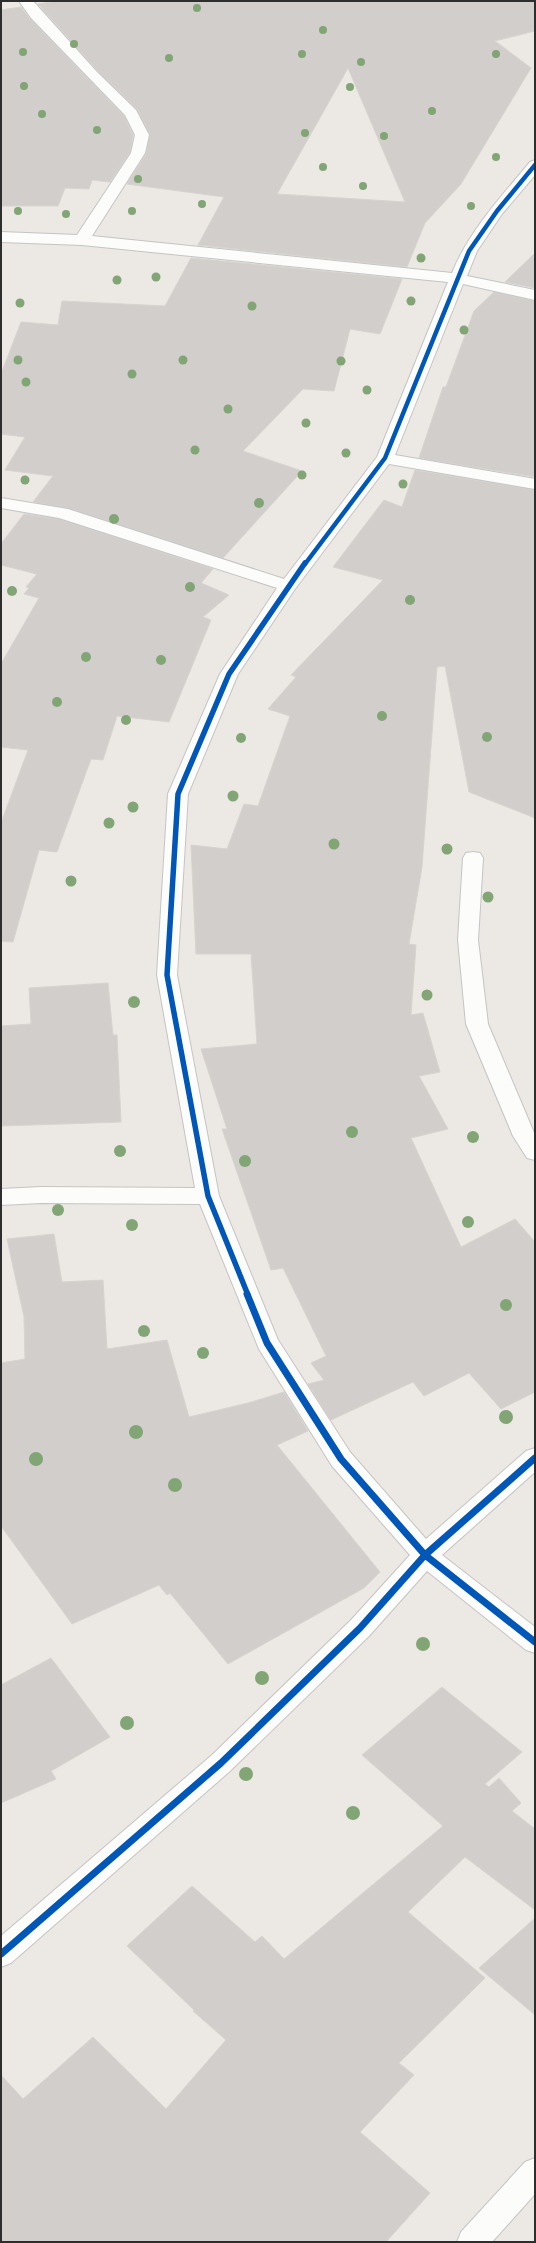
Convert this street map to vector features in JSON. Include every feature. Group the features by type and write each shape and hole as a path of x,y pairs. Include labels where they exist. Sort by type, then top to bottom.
{"street":[{"path":"26,1 36,15 92,75 131,113 142,135 138,153 82,240"},
{"path":"535,165 497,211 469,251 456,278 386,458 288,586 229,674 178,794 166,975 208,1196 267,1343 341,1459 425,1555 535,1642"},
{"path":"1,237 82,240 456,278 535,295"},
{"path":"386,458 535,484"},
{"path":"1,503 62,513 288,586"},
{"path":"473,858 468,940 477,1024 524,1136 535,1152"},
{"path":"1,1197 41,1195 208,1196"},
{"path":"1,1954 221,1763 360,1628 425,1555 535,1458"},
{"path":"472,2242 535,2172"}],"building":[{"path":"56,1 535,1 535,31 495,41 531,68 461,184 425,223 407,267 198,245 224,197 127,184 146,154 150,134 137,109 98,71 38,4","holes":["348,68 405,202 277,194"]},
{"path":"21,7 30,19 124,116 133,135 130,152 110,182 92,180 89,189 65,188 58,206 1,206 1,10"},
{"path":"535,253 535,288 505,282"},
{"path":"191,258 402,279 380,334 350,329 334,391 303,389 243,451 302,471 223,558 68,508 33,502 53,476 5,470 25,437 1,434 1,374 21,322 58,325 62,301 165,306"},
{"path":"494,292 535,301 535,477 419,458 443,387 446,387 474,311"},
{"path":"415,470 535,490 535,818 469,792 445,666 437,667 422,867 409,944 416,945 411,1015 423,1013 440,1072 419,1076 448,1129 411,1138 461,1247 515,1219 535,1242 535,1392 501,1409 469,1373 424,1396 413,1382 331,1420 308,1384 324,1380 311,1363 326,1356 283,1268 271,1270 222,1129 227,1129 201,1049 257,1044 251,954 196,954 191,845 227,849 244,804 258,806 290,716 268,709 296,677 291,675 383,580 333,567 384,500 402,507"},
{"path":"24,514 59,519 213,569 201,583 229,595 203,617 211,620 169,722 117,716 103,760 91,759 57,852 39,850 13,942 1,941 1,823 28,750 1,747 1,664 39,598 24,594 29,588 26,587 37,574 1,565 1,544"},
{"path":"108,983 113,1035 117,1035 121,1122 1,1126 1,1026 31,1024 29,988"},
{"path":"54,1234 62,1282 103,1280 107,1349 167,1340 189,1417 248,1403 284,1392 308,1431 277,1445 380,1572 364,1588 228,1664 170,1593 167,1595 159,1585 72,1624 1,1526 1,1363 25,1359 24,1317 7,1239"},
{"path":"51,1658 110,1737 51,1771 56,1779 1,1803 1,1685"},
{"path":"442,1687 522,1752 485,1784 489,1787 499,1778 521,1803 512,1811 535,1829 535,1910 465,1857 408,1912 485,1978 399,2063 414,2075 360,2132 430,2193 386,2242 1,2242 1,2075 23,2099 93,2037 166,2109 226,2040 193,2011 194,2010 127,1946 192,1886 255,1942 262,1936 284,1959 443,1826 362,1755"},
{"path":"535,1918 535,2015 479,1968"}],"cycle path":[{"path":"535,165 497,211 469,251 385,458 288,586 229,674 178,794 167,975 208,1196 267,1343 341,1459 425,1555 535,1642"},
{"path":"1,1954 221,1763 360,1628 425,1555 535,1458"}]}
